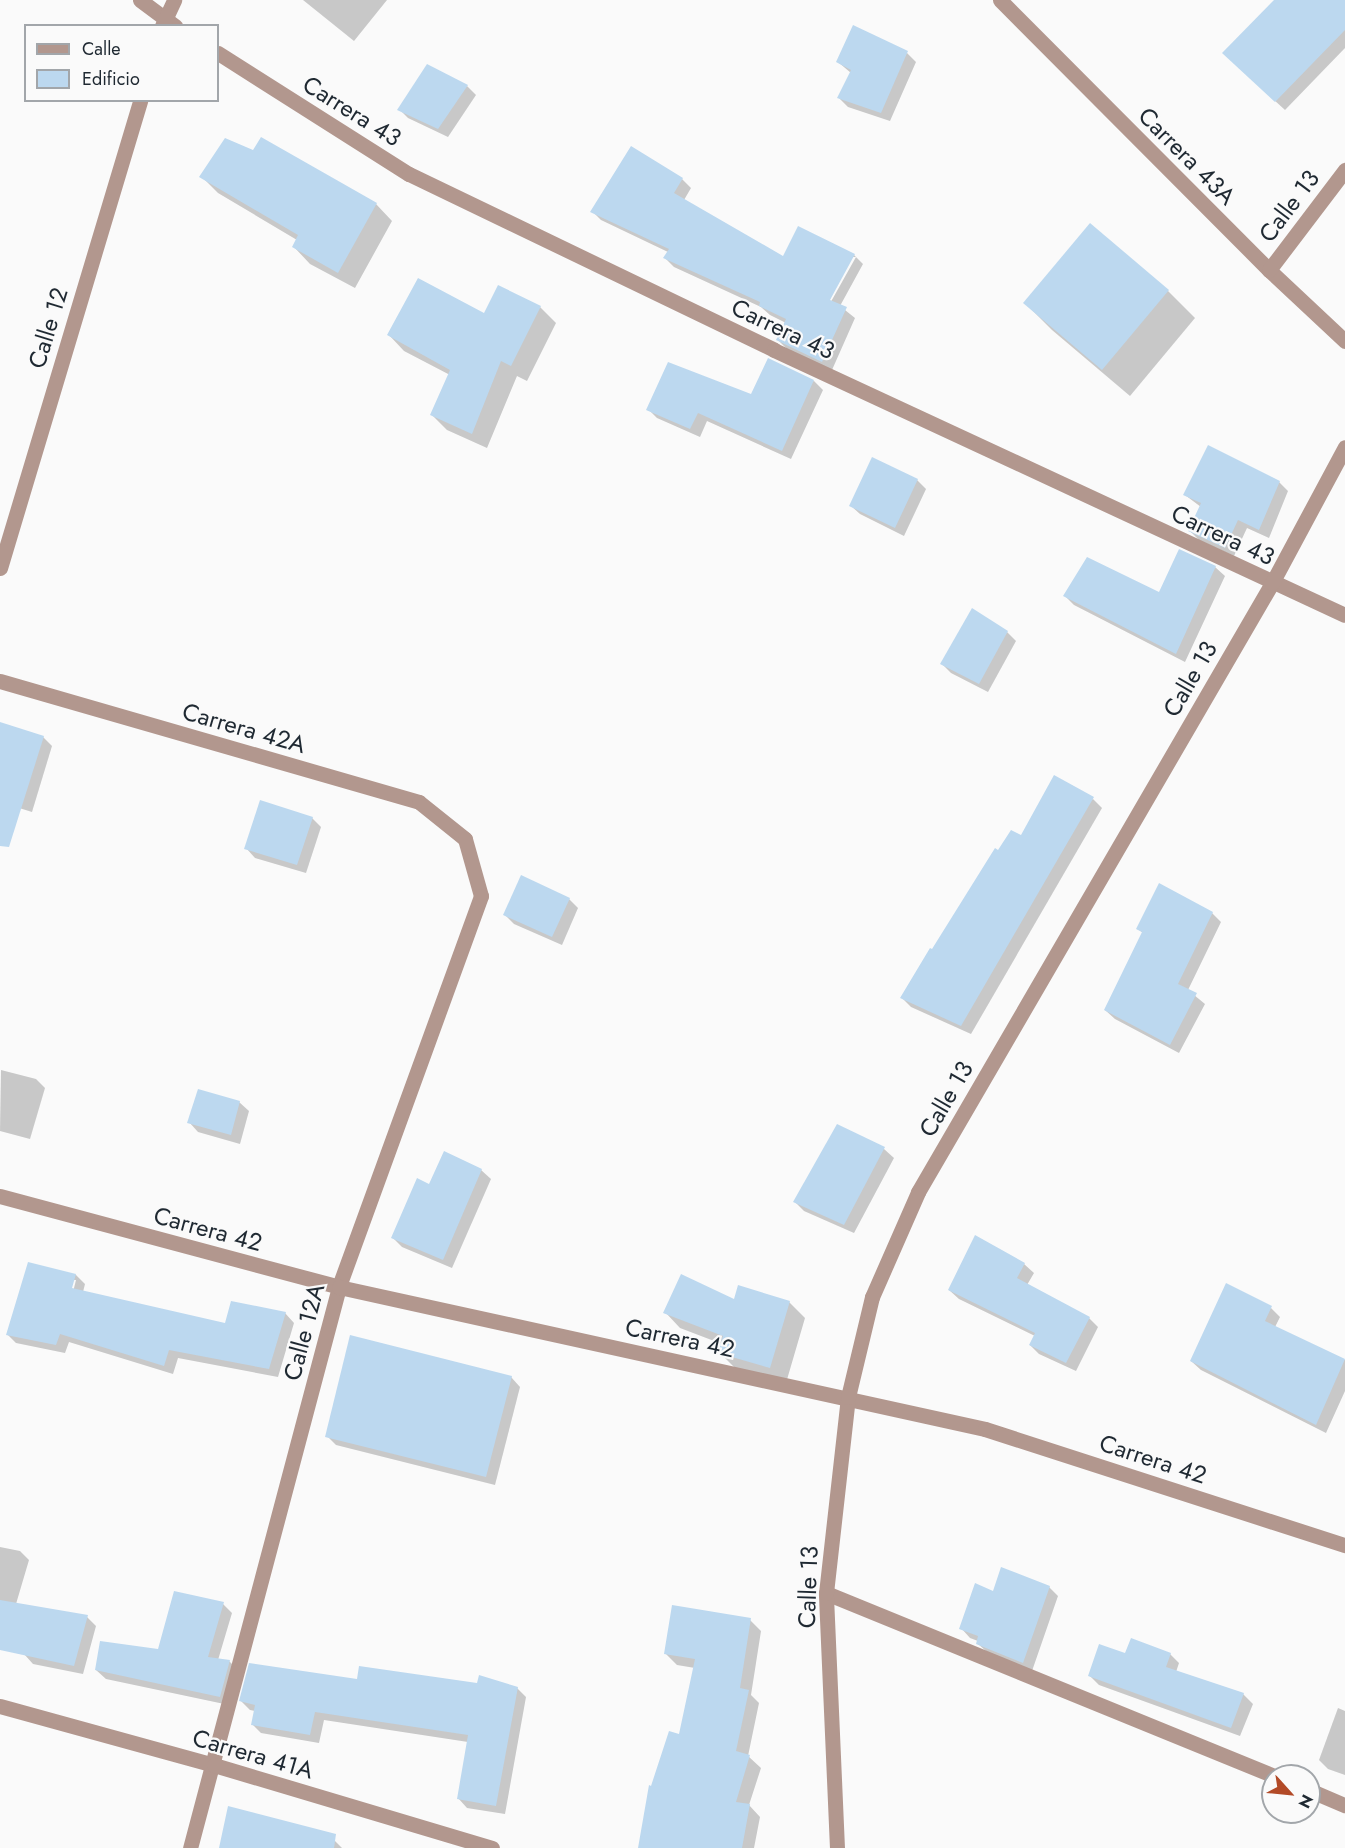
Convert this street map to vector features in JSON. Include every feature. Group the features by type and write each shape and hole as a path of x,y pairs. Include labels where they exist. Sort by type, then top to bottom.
{"street":[{"path":"140,0 167,23 174,0"},
{"name":"Carrera 43A","path":"1000,0 1269,270 1345,341"},
{"name":"Carrera 43","path":"219,53 409,174 774,350 1345,615"},
{"name":"Calle 12","path":"0,568 139,102"},
{"name":"Calle 13","path":"1269,270 1345,170"},
{"name":"Calle 13","path":"837,1848 826,1593 848,1397 872,1297 918,1192 1272,583 1345,447"},
{"name":"Carrera 42A","path":"0,681 419,802 465,839"},
{"name":"Calle 12A","path":"190,1848 214,1765 339,1287 481,896 465,839"},
{"name":"Carrera 42","path":"0,1196 339,1287 848,1397 985,1429 1345,1545"},
{"path":"826,1593 1261,1771"},
{"name":"Carrera 41A","path":"0,1706 214,1765 492,1848"},
{"path":"1321,1795 1345,1805"}],"building":[{"path":"1274,0 1345,0 1345,30 1275,102 1222,53"},
{"path":"853,25 908,51 881,113 837,98 851,70 836,62"},
{"path":"427,64 468,85 438,129 397,110"},
{"path":"261,137 377,203 338,273 292,247 298,235 199,177 225,138 253,150"},
{"path":"631,146 683,178 674,193 783,256 798,226 855,254 830,300 847,307 822,362 776,340 786,319 759,306 760,302 663,258 669,249 590,212"},
{"path":"1090,223 1169,290 1102,370 1023,303"},
{"path":"418,278 484,313 498,285 541,306 511,366 501,361 472,434 430,415 450,370 387,335"},
{"path":"768,358 814,380 782,451 698,413 690,429 646,410 668,362 751,394"},
{"path":"1208,445 1280,481 1259,530 1238,520 1225,548 1188,531 1201,503 1183,495"},
{"path":"872,457 918,479 895,528 849,506"},
{"path":"1179,549 1216,566 1176,654 1063,596 1087,557 1159,592"},
{"path":"972,608 1008,631 979,684 940,664"},
{"path":"0,722 44,736 9,847 0,846"},
{"path":"1054,775 1094,797 961,1026 900,998 995,848 998,850 1011,830 1021,835"},
{"path":"260,800 313,817 297,865 244,849"},
{"path":"521,875 570,898 552,937 503,915"},
{"path":"1159,883 1213,912 1178,984 1197,993 1170,1045 1104,1010 1142,932 1136,929"},
{"path":"198,1089 240,1101 231,1135 187,1123"},
{"path":"837,1124 885,1147 844,1225 793,1202"},
{"path":"444,1151 482,1169 443,1260 391,1238 417,1178 429,1184"},
{"path":"975,1235 1025,1263 1017,1278 1090,1317 1066,1363 1029,1345 1035,1333 948,1290"},
{"path":"28,1262 76,1274 72,1288 225,1323 231,1301 286,1312 269,1369 169,1350 164,1366 60,1334 56,1345 6,1335"},
{"path":"681,1274 734,1299 738,1285 790,1301 770,1368 718,1353 723,1336 663,1313"},
{"path":"1226,1283 1272,1306 1265,1321 1345,1359 1316,1425 1190,1361"},
{"path":"350,1335 512,1376 486,1477 325,1437"},
{"path":"1001,1567 1050,1586 1023,1663 976,1644 978,1636 959,1629 975,1583 993,1591"},
{"path":"174,1591 224,1602 208,1657 230,1660 220,1697 95,1670 100,1641 158,1649"},
{"path":"0,1600 88,1615 74,1666 0,1650"},
{"path":"672,1605 751,1618 740,1688 749,1690 736,1751 750,1755 736,1802 750,1804 742,1848 638,1848 649,1785 651,1786 669,1731 679,1734 695,1659 664,1654"},
{"path":"1131,1638 1171,1653 1166,1667 1244,1693 1231,1728 1088,1676 1099,1644 1125,1653"},
{"path":"249,1663 357,1679 359,1666 477,1683 479,1675 518,1687 496,1806 457,1799 468,1735 315,1712 310,1735 251,1725 255,1705 239,1701"},
{"path":"228,1806 336,1834 334,1848 219,1848"}]}
